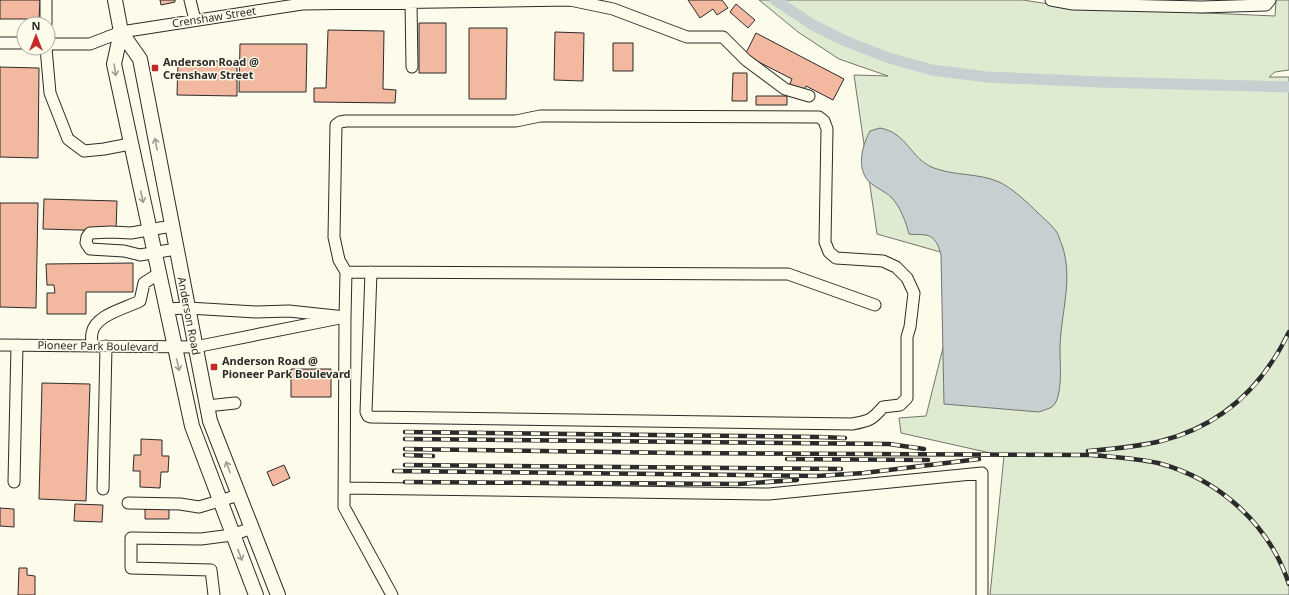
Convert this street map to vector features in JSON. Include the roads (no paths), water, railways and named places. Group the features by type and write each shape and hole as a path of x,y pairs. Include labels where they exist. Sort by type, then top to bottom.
{"main road":[{"name":"Anderson Road","path":"116,0 121,32 114,64 158,274 192,426 256,595"},
{"name":"Anderson Road","path":"121,32 140,59 210,420 278,595"}],"street":[{"path":"46,0 46,16"},
{"path":"190,0 195,20"},
{"name":"Crenshaw Street","path":"56,44 90,44 121,32 302,4 341,2 411,3 570,0 613,9 688,37 723,38 746,60 785,89 809,96"},
{"path":"1051,0 1073,4 1201,7 1266,5 1270,0"},
{"path":"411,3 412,67"},
{"path":"0,43 16,43"},
{"path":"47,56 50,93 68,139 84,151 130,144"},
{"path":"371,272 366,412 368,416 371,417 852,424 866,422 874,417 884,407 900,405 906,398 906,337 910,327 914,293 906,278 896,267 883,261 836,258 830,252 825,242 827,129 824,121 819,117 540,116 516,121 340,122 336,126 334,237 339,260 346,272 344,507 392,595"},
{"path":"172,226 131,233 90,233 87,237 86,243 90,249 124,251 140,255 176,249"},
{"path":"346,272 788,274 874,305"},
{"path":"92,346 92,332 99,320 108,314 127,308 140,301 144,283 158,274"},
{"path":"166,309 188,308 256,312 289,312 345,317"},
{"name":"Pioneer Park Boulevard","path":"0,345 195,347 345,317"},
{"path":"14,482 16,345"},
{"path":"103,489 106,346"},
{"path":"207,406 235,403"},
{"path":"344,488 769,494 982,473 982,595"},
{"path":"128,503 180,504 199,507 220,502 239,495"},
{"path":"214,595 211,570 131,568 131,538 201,539 232,535 252,528"}],"waterway":[{"path":"775,0 813,25 843,40 886,57 932,70 987,77 1100,82 1289,87"}],"railway":[{"path":"1088,451 1124,448 1152,443 1183,434 1203,426 1221,415 1252,387 1266,371 1289,332"},
{"path":"405,432 845,438"},
{"path":"405,439 889,444 924,449"},
{"path":"405,449 678,453 1091,455 1141,460 1158,463 1180,470 1201,480 1221,492 1239,507 1269,542 1280,562 1289,584"},
{"path":"405,455 433,456"},
{"path":"787,459 928,460"},
{"path":"394,471 817,476 864,473 979,459"},
{"path":"405,465 841,469"},
{"path":"405,482 738,484 797,480"}],"place":[{"name":"Anderson Road @ Crenshaw Street","path":"155,68"},
{"name":"Anderson Road @ Pioneer Park Boulevard","path":"214,367"}]}
